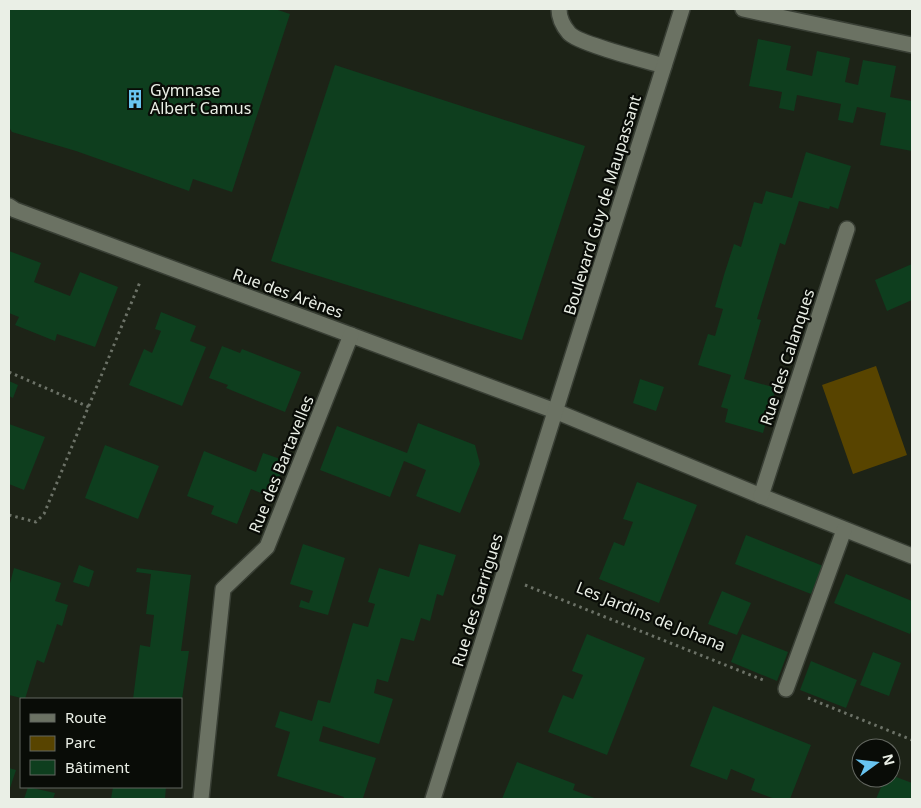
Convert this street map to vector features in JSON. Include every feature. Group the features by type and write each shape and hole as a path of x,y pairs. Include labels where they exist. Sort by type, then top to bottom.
{"street":[{"name":"Boulevard Guy de Maupassant","path":"555,412 682,9"},
{"path":"743,9 912,46"},
{"path":"559,13 570,35 594,45 664,66"},
{"name":"Rue des Arènes","path":"9,206 15,210 555,412"},
{"name":"Rue des Calanques","path":"761,496 847,229"},
{"name":"Rue des Bartavelles","path":"201,799 223,589 267,547 351,336"},
{"path":"555,412 912,556"},
{"name":"Rue des Garrigues","path":"433,799 555,412"},
{"path":"786,689 844,530"}],"path":[{"path":"9,515 36,522 44,514 149,260"},
{"path":"9,372 89,407"},
{"name":"Les Jardins de Johana","path":"503,576 912,740"}],"green space":[{"path":"876,366 907,455 853,474 822,385"}],"building":[{"name":"Gymnase Albert Camus","path":"9,9 275,9 290,14 232,192 193,179 189,191 76,151 12,132 9,127"},
{"path":"758,39 791,46 786,70 812,76 817,51 850,58 845,82 858,85 863,60 896,66 890,97 912,101 912,151 880,145 886,113 857,107 853,123 838,120 841,104 797,95 794,111 779,108 782,92 749,86"},
{"path":"335,65 585,146 522,340 271,261"},
{"path":"806,152 851,166 838,209 830,206 829,209 799,201 785,245 780,243 757,319 761,320 744,379 776,388 763,433 725,422 728,409 721,407 731,375 698,365 708,334 715,336 723,309 715,307 724,275 734,244 741,247 754,202 762,204 766,191 792,198"},
{"path":"9,251 41,263 34,282 70,296 80,272 118,287 95,347 57,334 55,341 15,325 19,317 9,313"},
{"path":"912,264 912,300 887,311 875,280"},
{"path":"161,312 196,326 190,341 206,347 182,406 129,385 144,349 152,353 161,331 155,329"},
{"path":"222,346 240,353 242,349 301,372 285,412 226,388 228,385 209,378"},
{"path":"640,379 664,387 656,411 633,403"},
{"path":"9,381 18,385 13,398 9,396"},
{"path":"418,423 475,445 480,464 460,513 416,496 426,470 404,461 390,497 320,470 337,426 407,453"},
{"path":"9,424 45,437 24,490 9,484"},
{"path":"105,445 159,466 138,519 85,498"},
{"path":"204,451 256,472 263,453 286,461 271,497 251,489 237,524 211,514 214,506 187,496"},
{"path":"637,482 697,505 659,603 599,579 614,542 624,546 633,522 623,519"},
{"path":"746,535 823,566 811,594 735,564"},
{"path":"303,544 345,558 328,615 299,607 301,600 309,603 313,591 290,584"},
{"path":"419,544 456,555 443,596 437,594 430,621 421,618 414,641 401,638 388,682 377,679 374,693 393,699 379,744 323,726 319,741 376,758 363,798 367,799 343,799 344,797 277,776 290,732 275,727 280,711 312,721 318,700 330,703 353,623 368,627 375,604 368,602 379,568 409,577"},
{"path":"79,565 94,571 89,587 73,582"},
{"path":"14,568 61,583 55,601 68,605 62,626 57,624 44,663 37,660 25,698 9,695 9,587"},
{"path":"137,568 191,575 181,651 189,651 182,699 133,698 140,645 150,647 154,615 146,614 151,574 136,572"},
{"path":"846,574 912,601 912,628 910,634 834,603"},
{"path":"722,591 751,603 737,635 708,624"},
{"path":"587,634 645,658 607,755 548,732 563,695 573,699 583,675 572,671"},
{"path":"742,634 788,652 777,681 731,662"},
{"path":"873,652 901,663 889,696 860,685"},
{"path":"811,661 857,680 846,708 800,690"},
{"path":"713,706 811,745 790,799 775,799 751,790 755,779 731,769 727,780 690,766"},
{"path":"517,762 575,784 573,790 597,799 502,799"},
{"path":"9,768 16,770 9,791"},
{"path":"901,779 912,783 912,799 876,799 881,788 901,788"},
{"path":"28,788 55,793 53,799 24,799"},
{"path":"113,788 166,788 165,799 111,799"}],"place":[{"name":"Gymnase Albert Camus","path":"135,99"}]}
